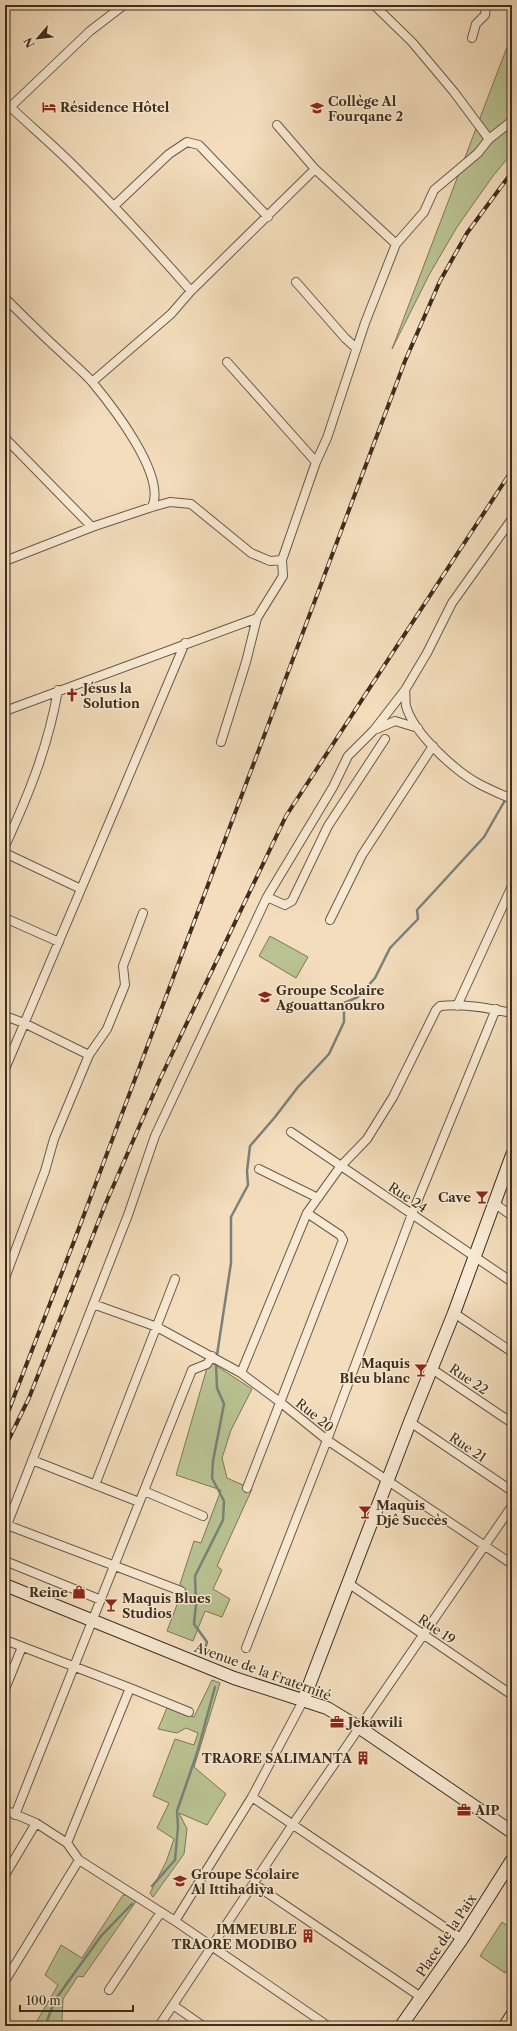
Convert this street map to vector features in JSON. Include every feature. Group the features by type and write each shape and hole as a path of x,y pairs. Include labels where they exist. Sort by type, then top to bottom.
{"main road":[{"path":"303,1701 410,1422 476,1256 512,1155"},
{"name":"Avenue de la Fraternité","path":"5,1585 234,1678 327,1708 360,1728 512,1832"},
{"name":"Place de la Paix","path":"402,2026 462,1939 512,1860"},
{"path":"505,2026 512,2015"}],"street":[{"path":"124,5 90,31 7,107 80,172 139,232 191,291"},
{"path":"374,5 412,42 454,92 489,139"},
{"path":"472,38 476,24 485,14 486,5"},
{"path":"221,742 246,662 257,618 283,576 282,560 316,462 327,438 356,348 396,244 424,212 434,190 478,153 489,139 512,120"},
{"path":"277,125 315,169 396,244"},
{"path":"114,206 169,154 187,142 199,145 268,217"},
{"path":"92,382 171,314 191,291 268,217 315,169"},
{"path":"296,282 345,338 356,348"},
{"path":"5,298 92,382 140,449 151,472 154,486 156,499 152,506"},
{"path":"227,362 316,462"},
{"path":"5,438 92,527"},
{"path":"5,561 92,527 152,506 170,502 191,504 251,553 270,562 282,560"},
{"path":"181,1591 6,1528 128,1215 155,1136 267,897 333,787 348,756 374,730 405,690 427,653 452,603 512,519"},
{"path":"5,711 58,690 257,618"},
{"path":"5,1069 186,643"},
{"path":"5,846 42,760 52,724 58,690"},
{"path":"405,690 406,705 413,720 433,746 464,774 480,785 512,799"},
{"path":"374,730 395,721 419,729"},
{"path":"267,897 285,905 292,901 328,826 386,739"},
{"path":"330,920 362,855 433,746"},
{"path":"5,853 82,890"},
{"path":"457,1006 512,886"},
{"path":"5,1278 45,1170 54,1139 89,1055 106,1029 125,985 124,966 142,913"},
{"path":"5,918 59,942"},
{"path":"241,1373 307,1213 340,1167 366,1140 393,1097 436,1010 440,1006 457,1006 496,1009 512,1013"},
{"path":"246,1648 327,1440 412,1214 496,1009"},
{"path":"5,1016 24,1023 89,1055"},
{"name":"Rue 24","path":"291,1132 340,1167 476,1256 512,1282"},
{"path":"259,1169 318,1198"},
{"path":"494,1203 512,1216"},
{"path":"247,1488 343,1240 340,1235 307,1213"},
{"path":"95,1485 175,1279"},
{"name":"Rue 20","path":"93,1304 157,1327 241,1373 327,1440 512,1564"},
{"path":"454,1313 512,1352"},
{"path":"15,1814 75,1667 192,1370 207,1364 212,1356"},
{"name":"Rue 22","path":"432,1369 512,1423"},
{"name":"Rue 21","path":"410,1422 512,1491"},
{"path":"32,1460 139,1502"},
{"path":"144,1490 203,1516"},
{"path":"159,2026 293,1824 512,1506"},
{"path":"5,1561 101,1600"},
{"name":"Rue 19","path":"348,1583 512,1695"},
{"path":"5,1640 189,1712"},
{"path":"5,1689 22,1646"},
{"path":"67,1843 130,1688"},
{"path":"175,1921 252,1796 303,1701"},
{"path":"252,1796 462,1939"},
{"path":"5,1810 36,1823 67,1843 79,1860 175,1921 328,2026"},
{"path":"5,1875 36,1823"},
{"path":"5,1981 79,1860"},
{"path":"254,1884 421,1997"},
{"path":"109,1990 161,1912"},
{"path":"173,2005 204,2026"}],"green space":[{"path":"512,34 512,153 493,176 457,227 429,275 392,349"},
{"path":"270,936 308,957 296,978 259,956"},
{"path":"209,1361 252,1389 231,1430 222,1458 227,1478 252,1489 217,1566 222,1570 213,1589 230,1599 222,1617 205,1611 193,1641 167,1631 183,1589 180,1584 194,1541 201,1543 221,1490 176,1475"},
{"path":"212,1680 220,1683 194,1767 226,1794 207,1825 179,1813 187,1829 184,1854 153,1897 150,1893 166,1862 174,1839 157,1828 169,1803 153,1796 175,1739 194,1745 198,1733 186,1728 177,1733 158,1729 167,1708 194,1717"},
{"path":"123,1895 127,1895 134,1899 135,1903 83,1977 78,1976 63,1999 62,2021 70,2026 34,2026 58,1985 45,1975 61,1945 82,1958"},
{"path":"502,1922 512,1929 512,1964 505,1973 480,1956"}],"waterway":[{"path":"217,1355 231,1263 231,1217 248,1185 247,1171 250,1146 298,1087 329,1054 344,1022 344,1003 358,997 375,978 390,948 418,919 417,910 484,837 504,802 512,780"},
{"path":"205,1649 207,1642 194,1624 196,1604 195,1576 223,1520 224,1501 212,1478 213,1461 224,1404 217,1388 216,1364"},
{"path":"152,1886 175,1860 178,1827 177,1811 197,1753 215,1687"},
{"path":"45,2026 55,2000 101,1936 132,1904"}],"railway":[{"path":"5,1420 73,1244 405,361 440,281 467,233 512,172"},
{"path":"5,1447 29,1398 105,1205 160,1079 286,816 512,470"}],"place":[{"name":"Résidence Hôtel","path":"49,107"},
{"name":"Collège Al Fourqane 2","path":"317,108"},
{"name":"Jésus la Solution","path":"72,695"},
{"name":"Groupe Scolaire Agouattanoukro","path":"265,997"},
{"name":"Cave","path":"482,1197"},
{"name":"Maquis Bleu blanc","path":"421,1370"},
{"name":"Maquis Djê Succès","path":"365,1512"},
{"name":"Reine","path":"79,1592"},
{"name":"Maquis Blues Studios","path":"111,1605"},
{"name":"Jekawili","path":"337,1722"},
{"name":"TRAORE SALIMANTA","path":"363,1758"},
{"name":"AIP","path":"464,1810"},
{"name":"Groupe Scolaire Al Ittihadiya","path":"180,1881"},
{"name":"IMMEUBLE TRAORE MODIBO","path":"308,1936"}]}
